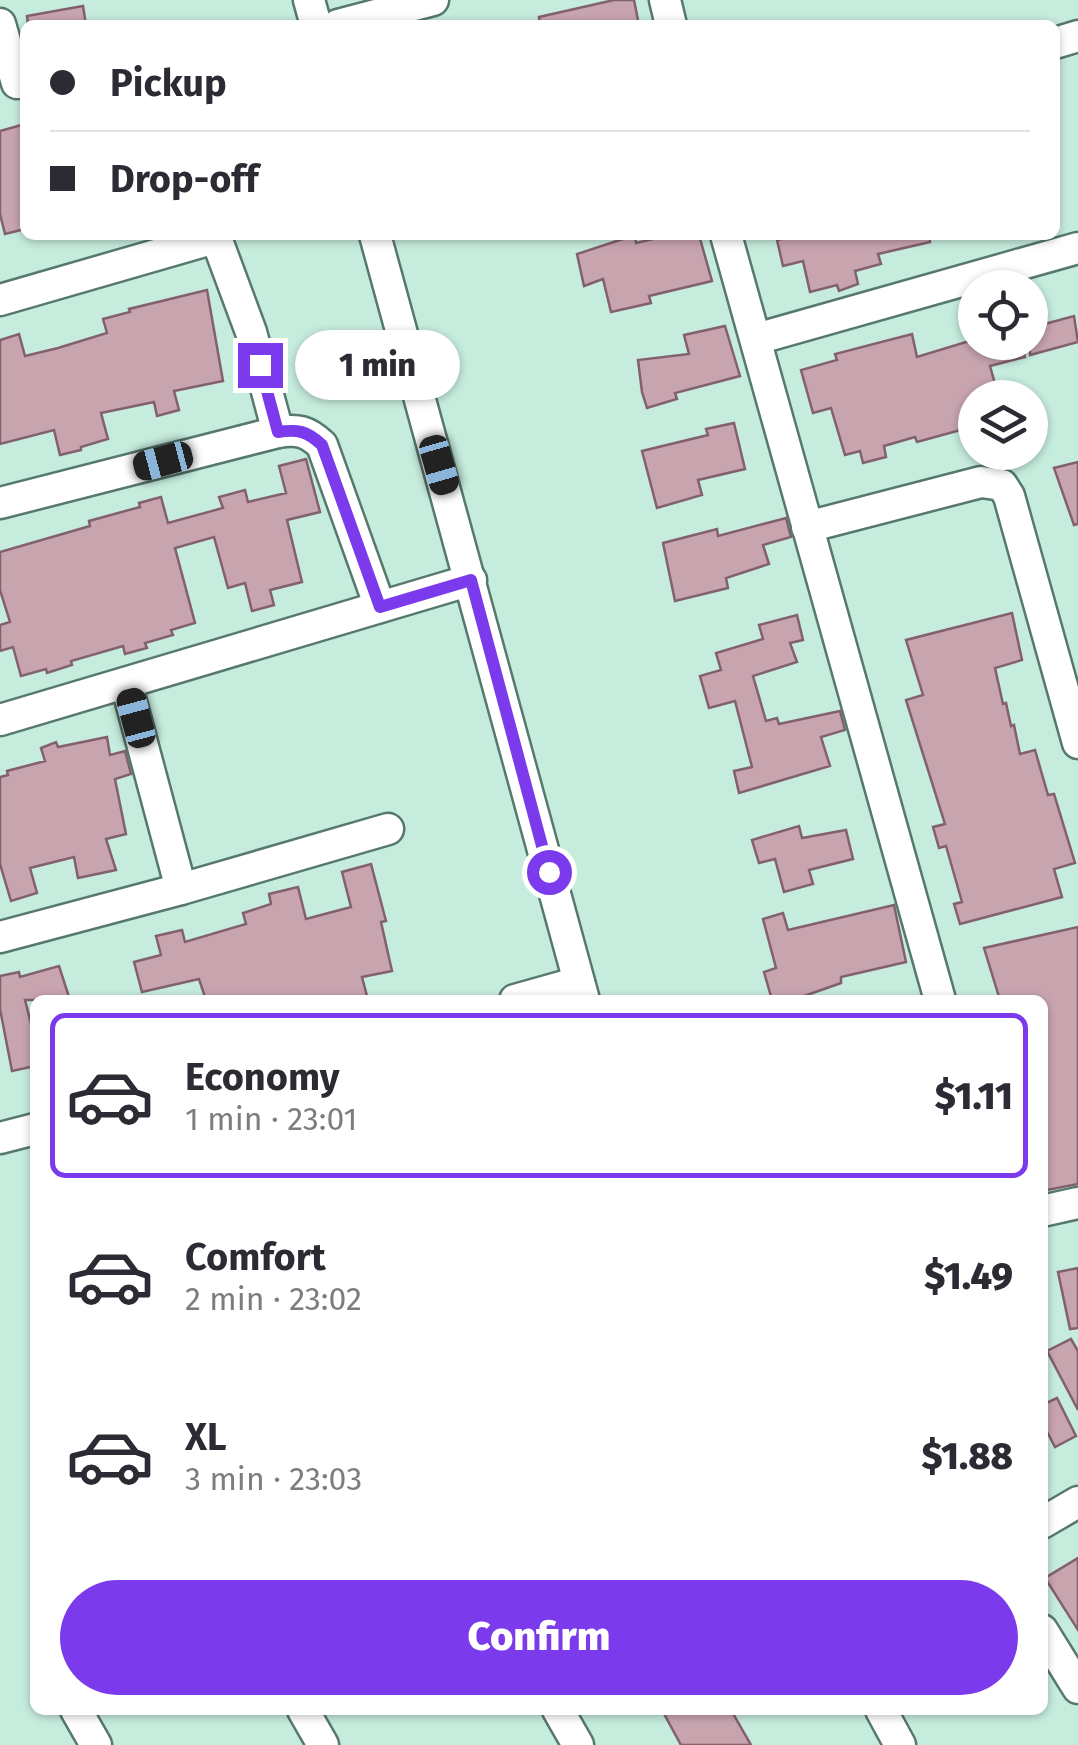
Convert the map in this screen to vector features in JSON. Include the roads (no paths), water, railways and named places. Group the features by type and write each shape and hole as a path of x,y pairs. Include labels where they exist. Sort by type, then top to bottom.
{"street":[{"path":"357,20 432,0"},
{"path":"0,24 14,84"},
{"path":"0,300 202,240"},
{"path":"216,240 250,332 278,432"},
{"path":"376,240 581,991 552,995"},
{"path":"727,240 939,995"},
{"path":"756,339 1078,248"},
{"path":"0,503 278,432 301,430 322,445 380,607"},
{"path":"807,527 981,482 1002,486 1010,496 1078,743"},
{"path":"0,720 471,580"},
{"path":"126,684 181,889"},
{"path":"0,936 388,829"},
{"path":"0,1138 30,1129"},
{"path":"1048,1210 1078,1203"},
{"path":"1048,1520 1078,1502"},
{"path":"1048,1640 1078,1688"},
{"path":"79,1715 96,1745"},
{"path":"306,1715 323,1745"},
{"path":"561,1715 578,1745"},
{"path":"885,1715 900,1745"}]}
